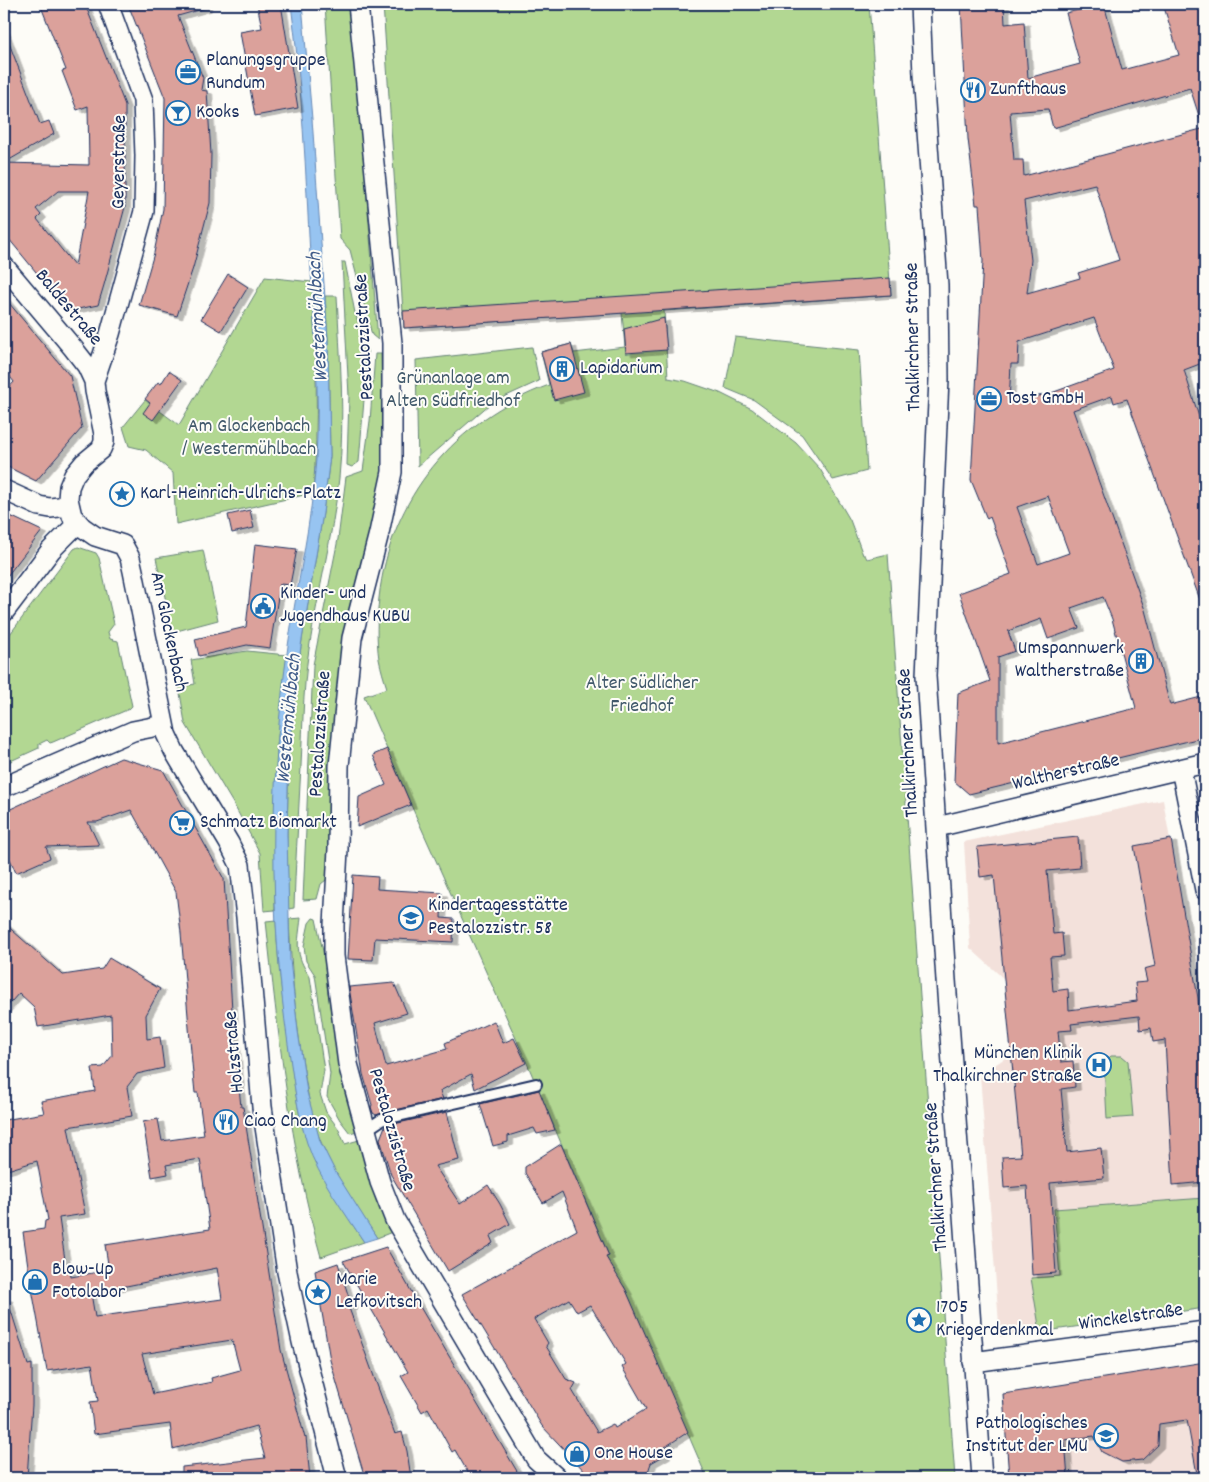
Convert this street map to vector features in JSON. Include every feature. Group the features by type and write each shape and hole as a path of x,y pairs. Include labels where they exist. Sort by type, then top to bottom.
{"street":[{"name":"Geyerstraße","path":"94,381 110,334 144,211 143,100 108,4"},
{"name":"Pestalozzistraße","path":"358,4 392,343 392,472 352,638 339,766 334,956 348,1064 380,1182 395,1220 536,1459 557,1478"},
{"name":"Thalkirchner Straße","path":"920,4 923,75 938,285 939,379 926,676 946,990 982,1478"},
{"name":"Baldestraße","path":"4,266 78,354 87,366 94,381"},
{"path":"4,612 51,550 78,524 68,506 68,492 74,475 84,463 101,449 104,439 94,381"},
{"path":"4,490 39,506 50,508 68,506"},
{"name":"Am Glockenbach","path":"78,524 95,536 121,544 128,554 160,700 163,725"},
{"path":"4,787 133,731 163,725"},
{"name":"Holzstraße","path":"163,725 170,743 240,865 262,1107 288,1272 302,1342 337,1478"},
{"name":"Waltherstraße","path":"937,827 1205,763"},
{"path":"1181,769 1205,890"},
{"name":"Winckelstraße","path":"973,1362 1205,1331"}],"lane":[{"path":"366,1130 381,1120 536,1084"}],"shaded area":[{"name":"München Klinik Thalkirchner Straße","path":"1163,800 1198,998 1205,1091 1205,1308 1000,1337 980,1075 1011,1054 1004,979 970,948 964,842"},
{"name":"Pathologisches Institut der LMU","path":"1205,1362 1205,1478 1009,1478 1003,1394"}],"green space":[{"path":"325,4 352,4 378,340 372,335 350,250 340,239"},
{"name":"Alter Südlicher Friedhof","path":"383,4 869,4 891,295 664,311 668,378 685,381 720,393 752,409 796,443 820,469 850,520 863,555 867,559 888,554 955,1478 707,1478 624,1286 615,1290 614,1271 606,1257 609,1256 527,1063 364,696 387,688 379,659 377,636 379,598 386,561 397,527 413,495 433,467 457,441 484,419 515,400 549,385 541,352 571,344 574,353 625,347 622,313 404,328"},
{"path":"342,262 345,262 355,313 368,350 359,462 352,467 347,465 349,396"},
{"name":"Am Glockenbach / Westermühlbach","path":"265,277 312,282 316,362 313,493 176,524 173,473 146,450 129,446 123,427 145,400 179,425"},
{"path":"325,296 337,296 341,387 341,455 333,521 307,666 294,908 288,909 289,746 301,646 323,513 330,456 328,339"},
{"path":"735,337 859,350 867,471 833,480 802,435 754,400 725,388"},
{"name":"Grünanlage am Alten Südfriedhof","path":"532,347 539,381 491,403 418,466 416,360"},
{"path":"375,354 381,354 383,456 381,490 331,876 321,884 317,899 303,900 313,665 338,539 346,477 363,471 370,421"},
{"path":"78,547 96,553 99,558 114,624 108,632 110,639 118,641 132,706 53,742 50,743 47,740 39,744 39,748 4,764 4,642 74,549"},
{"path":"203,550 218,620 173,632 156,558"},
{"path":"247,651 287,655 277,746 275,910 264,911 260,853 185,723 179,687 195,684 191,660"},
{"path":"301,918 298,942 299,955 310,977 324,1070 320,1094 326,1112 338,1128 345,1144 359,1140 376,1200 392,1232 377,1238 333,1167 321,1142 312,1113 298,1028 290,937 289,919"},
{"path":"313,918 316,919 324,956 330,963 327,986 331,1012 357,1131 350,1133 327,1097 330,1074 315,975 306,961 304,946 309,923"},
{"path":"276,920 284,1013 296,1098 303,1129 309,1146 334,1196 364,1242 321,1257 301,1174 286,1090 266,921"},
{"path":"1111,1056 1122,1056 1128,1061 1133,1117 1107,1119 1104,1063"},
{"path":"1205,1198 1205,1308 1040,1332 1031,1278 1060,1276 1054,1209"}],"water":[{"name":"Westermühlbach","path":"291,4 302,4 312,119 328,339 330,456 323,513 301,646 289,746 287,834 290,960 307,1092 320,1141 336,1173 377,1238 364,1242 325,1182 307,1143 296,1094 288,1044 277,945 274,845 277,745 288,646 308,530 314,483 317,434 316,358 305,161 301,98"}],"building":[{"path":"40,4 85,4 125,105 125,207 98,305 68,311 4,233 4,163 89,165 88,106 77,110 62,71 66,70","holes":["58,191 89,191 75,266 37,219 41,215 36,209"]},
{"path":"128,4 206,4 206,8 178,16 203,78 201,90 207,91 211,154 210,203 193,268 177,316 139,305 154,253 163,209 165,98"},
{"path":"257,4 281,4 298,108 255,116 240,32 262,28"},
{"path":"961,4 1004,4 1005,24 1024,22 1028,78 1080,64 1066,13 1104,4 1122,70 1179,55 1163,4 1205,4 1205,125 1202,125 1190,88 1053,128 1048,109 1010,112 1014,160 1023,160 1024,176 1205,128 1205,362 1184,370 1200,420 1205,418 1205,607 1203,608 1127,399 1114,403 1112,396 1073,410 1145,610 1170,705 1205,696 1205,737 969,794 954,781 958,693 990,681 959,593 1011,574 990,517 987,519 971,480 983,261 979,205 976,205 968,139","holes":["1095,184 1119,260 1078,273 1080,278 1027,293 1031,260 1024,201","1094,318 1114,370 1054,392 1009,404 1011,364 1018,364 1019,342","1048,496 1069,553 1038,564 1017,507","1103,597 1112,619 1136,708 998,743 998,657 1015,651 1008,631 1041,619 1048,639 1079,628 1071,608"]},
{"path":"4,30 40,124 49,121 54,134 4,163"},
{"path":"228,274 248,287 221,331 201,319"},
{"path":"890,278 891,295 404,328 403,311"},
{"path":"4,297 70,376 82,428 36,481 4,465 4,393 14,382 4,369"},
{"path":"664,318 667,350 626,353 624,329"},
{"name":"Lapidarium","path":"571,344 584,392 554,400 541,352"},
{"path":"169,371 182,380 153,420 143,413 150,403 145,399 158,382 161,384"},
{"path":"250,510 254,528 232,533 228,515"},
{"path":"4,513 42,531 4,580"},
{"name":"Kinder- und Jugendhaus KUBU","path":"255,544 297,549 290,585 280,584 270,648 247,645 199,656 195,639 246,627"},
{"path":"387,749 411,805 357,827 359,797 386,785 373,755"},
{"path":"121,758 163,770 224,879 233,1026 241,1107 243,1107 281,1350 306,1437 310,1478 182,1478 182,1467 265,1458 256,1426 173,1449 170,1424 94,1434 90,1402 98,1401 92,1364 47,1371 23,1232 44,1229 45,1221 48,1220 37,1161 4,1171 4,1120 44,1113 41,1101 95,1091 92,1068 103,1067 112,1056 111,1015 38,1027 34,1007 19,993 4,1010 4,923 63,975 102,969 109,958 160,989 146,1015 147,1039 160,1037 164,1068 137,1074 127,1087 132,1116 68,1127 85,1214 59,1218 66,1267 70,1267 71,1277 109,1270 105,1245 210,1229 200,1159 166,1165 168,1174 152,1177 143,1122 158,1119 162,1141 204,1135 198,1093 195,1093 176,892 131,810 97,822 88,822 99,845 46,847 50,858 16,873 10,859 4,861 4,812","holes":["217,1268 222,1299 95,1317 91,1293","232,1340 240,1370 211,1378 212,1382 153,1394 142,1354"]},
{"path":"1078,837 1080,868 1047,871 1053,934 1062,933 1064,956 1050,957 1053,991 1068,989 1069,1010 1137,1001 1135,983 1147,982 1144,969 1155,966 1134,846 1171,839 1198,998 1205,1091 1205,1182 1173,1185 1165,1040 1153,1042 1151,1028 1140,1030 1139,1016 1071,1024 1072,1030 1058,1031 1061,1062 1073,1061 1075,1087 1061,1089 1067,1152 1101,1148 1104,1178 1050,1183 1056,1273 1032,1275 1027,1186 1004,1188 1002,1157 1021,1156 994,875 980,877 977,847"},
{"path":"353,875 378,877 377,889 442,893 441,918 454,919 453,942 375,938 373,960 348,959"},
{"path":"394,983 407,1013 375,1023 386,1066 447,1049 445,1043 494,1021 503,1043 514,1038 526,1063 475,1089 471,1074 440,1091 443,1099 376,1115 371,1107 363,1074 349,987"},
{"path":"539,1090 555,1130 537,1134 534,1128 508,1136 508,1142 493,1146 480,1104"},
{"path":"447,1112 459,1160 435,1166 460,1204 488,1185 510,1224 490,1236 493,1243 448,1271 391,1175 380,1139 385,1126"},
{"path":"561,1144 609,1256 606,1257 626,1290 688,1432 662,1449 665,1455 651,1463 646,1478 591,1478 542,1426 462,1294 577,1230 562,1192 543,1203 525,1173 525,1167","holes":["569,1299 577,1312 590,1305 626,1364 622,1367 646,1409 615,1428 613,1424 597,1432 572,1390 576,1383 566,1379 546,1346 548,1343 534,1319"]},
{"path":"386,1247 521,1478 471,1478 455,1450 452,1452 428,1408 422,1412 401,1376 408,1372 343,1261"},
{"path":"338,1263 352,1307 349,1308 395,1434 402,1432 411,1478 365,1478 330,1360 315,1271"},
{"path":"4,1298 7,1298 28,1365 32,1364 32,1405 27,1478 4,1478"},
{"name":"Pathologisches Institut der LMU","path":"1205,1362 1205,1474 1197,1474 1187,1420 1159,1424 1158,1445 1142,1460 1122,1462 1102,1452 1094,1436 1065,1440 1068,1478 1009,1478 1003,1394"}],"place":[{"name":"Planungsgruppe Rundum","path":"188,72"},
{"name":"Zunfthaus","path":"973,90"},
{"name":"Kooks","path":"178,113"},
{"name":"Lapidarium","path":"562,369"},
{"name":"Tost GmbH","path":"989,399"},
{"name":"Karl-Heinrich-Ulrichs-Platz","path":"122,494"},
{"name":"Kinder- und Jugendhaus KUBU","path":"263,606"},
{"name":"Umspannwerk Waltherstraße","path":"1141,661"},
{"name":"Schmatz Biomarkt","path":"182,823"},
{"name":"Kindertagesstätte Pestalozzistr. 58","path":"411,918"},
{"name":"München Klinik Thalkirchner Straße","path":"1099,1065"},
{"name":"Ciao Chang","path":"226,1122"},
{"name":"Blow-Up Fotolabor","path":"35,1282"},
{"name":"Marie Lefkovitsch","path":"318,1292"},
{"name":"1705 Kriegerdenkmal","path":"919,1320"},
{"name":"Pathologisches Institut der LMU","path":"1106,1436"},
{"name":"One House","path":"577,1454"}]}
